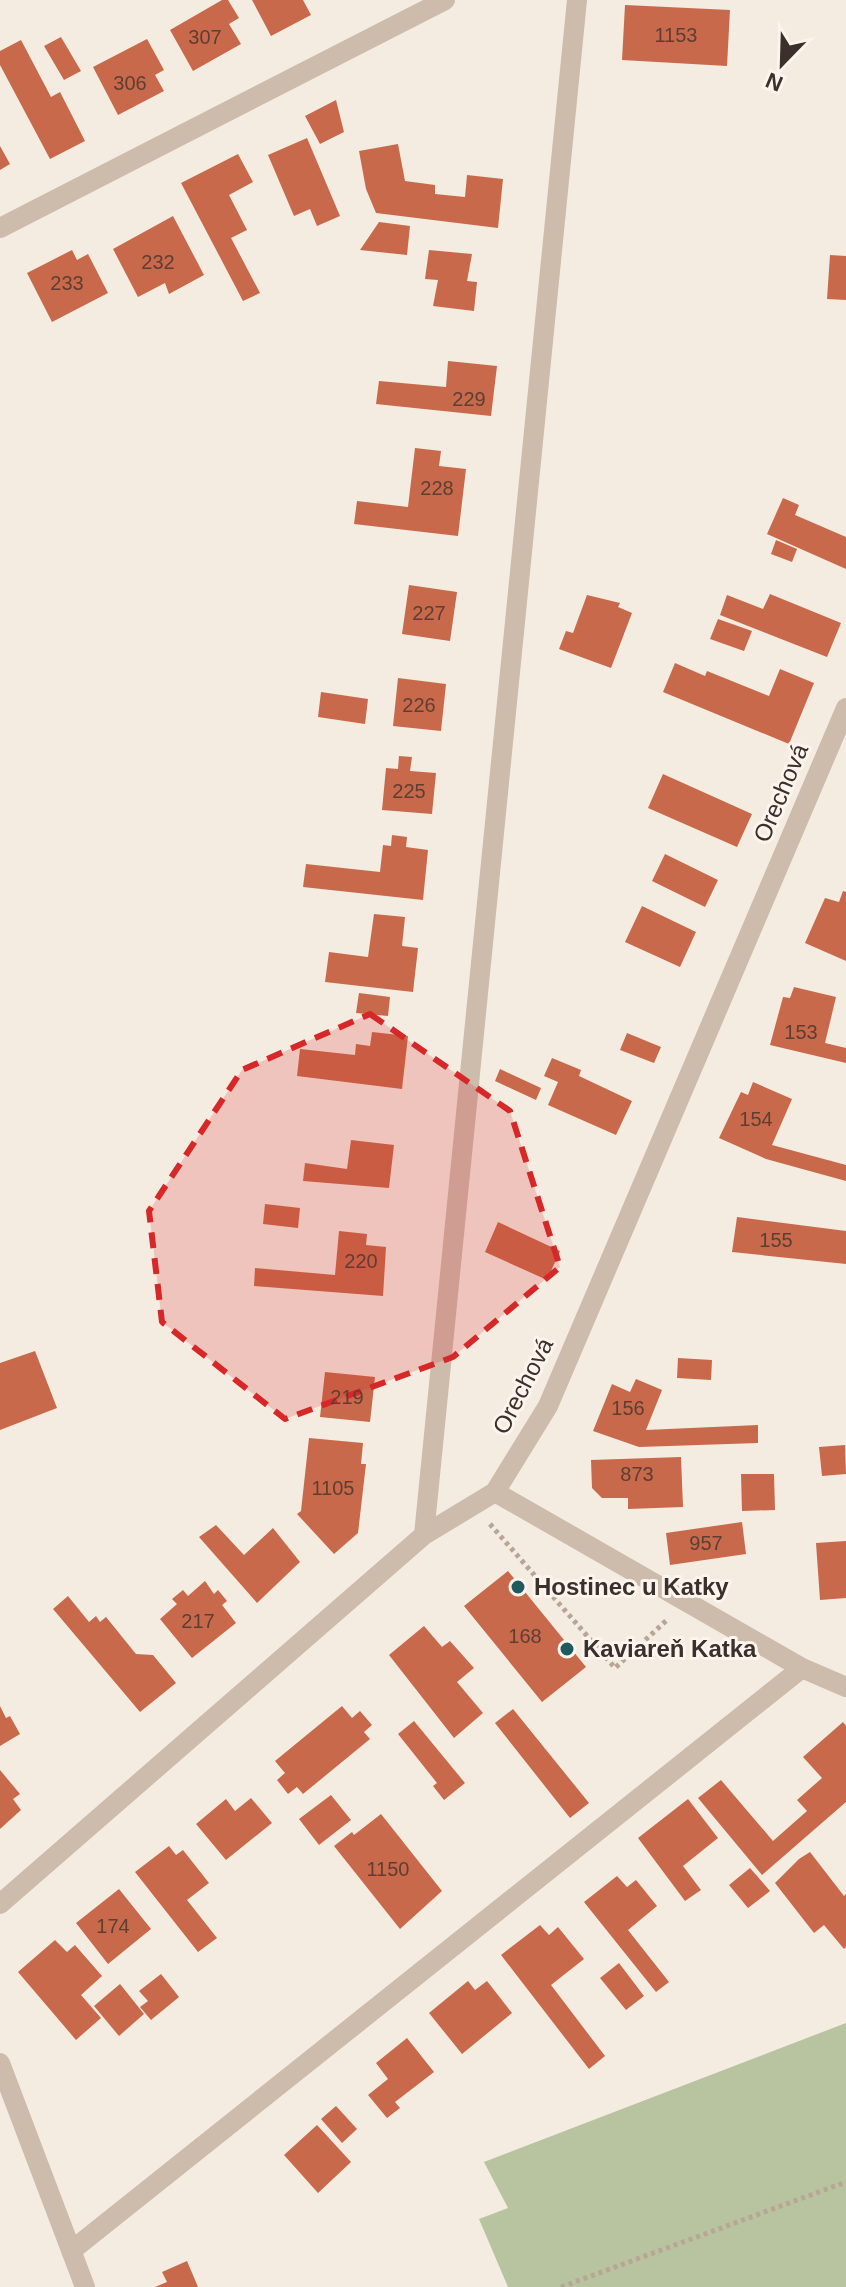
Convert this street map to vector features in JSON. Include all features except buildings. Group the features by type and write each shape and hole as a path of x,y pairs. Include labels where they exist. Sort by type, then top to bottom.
{"street":[{"path":"0,228 445,0"},
{"path":"424,1535 577,0"},
{"name":"Orechová","path":"0,1904 424,1535 495,1492 548,1406 846,708"},
{"path":"495,1492 802,1668 846,1687"},
{"path":"71,2251 802,1668"},
{"path":"0,2063 85,2287"}],"path":[{"path":"473,1505 615,1668 686,1602"},
{"path":"561,2287 846,2182"}],"highlighted area":[{"path":"370,1014 510,1111 560,1267 453,1357 285,1419 162,1322 149,1211 242,1070"}],"green space":[{"path":"846,2023 846,2287 508,2287 479,2219 508,2208 484,2162"}],"place":[{"name":"Hostinec u Katky","path":"518,1587"},
{"name":"Kaviareň Katka","path":"567,1649"}]}
